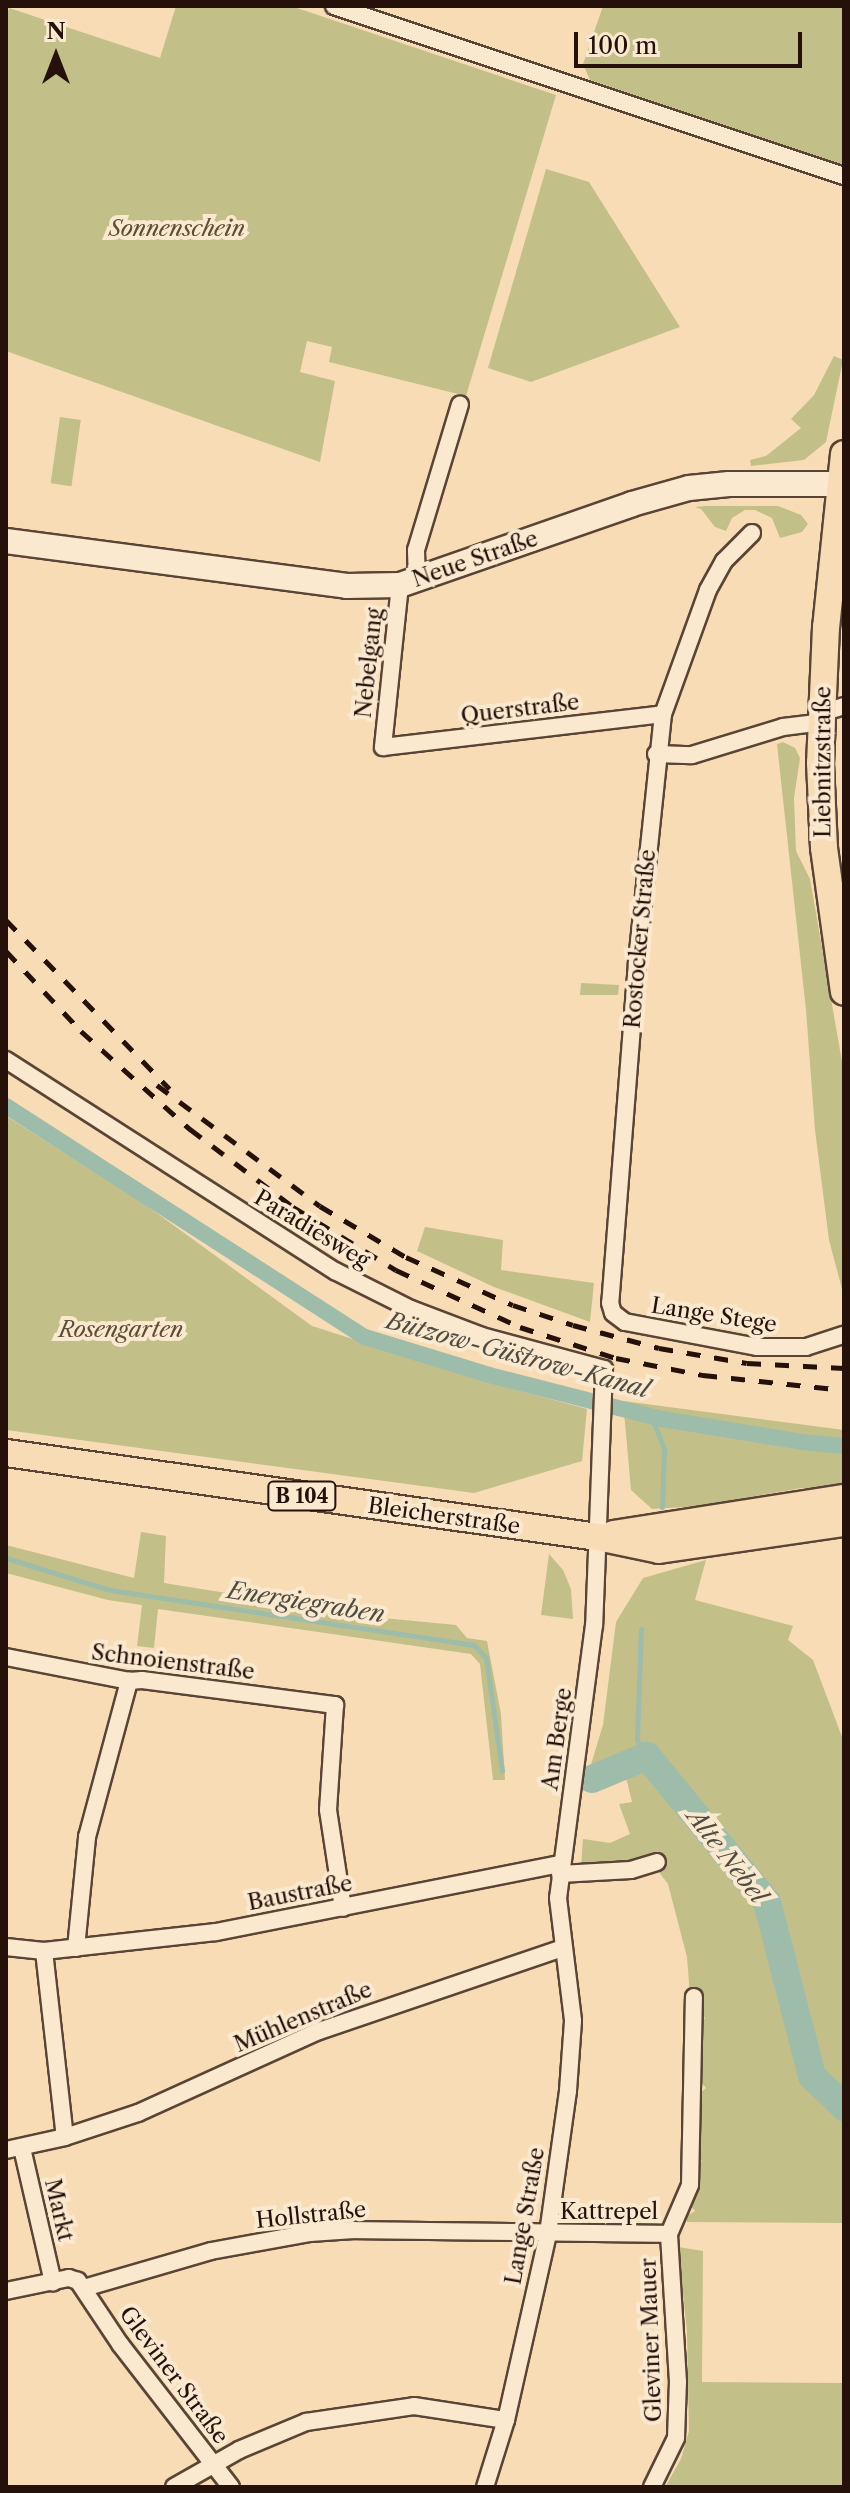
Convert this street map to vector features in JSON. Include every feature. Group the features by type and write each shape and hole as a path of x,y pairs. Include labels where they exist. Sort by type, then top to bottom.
{"main road":[{"path":"842,484 844,454"},
{"name":"Neue Straße","path":"6,541 332,584 409,583 632,504 689,488 729,484 842,484"},
{"name":"Liebnitzstraße","path":"842,484 833,712 844,891"},
{"name":"Liebnitzstraße","path":"844,616 822,827 844,992"},
{"name":"Bleicherstraße","path":"6,1453 598,1537 659,1550 844,1523"},
{"name":"Bleicherstraße","path":"598,1537 804,1501 844,1498"}],"street":[{"path":"334,6 844,176"},
{"name":"Nebelgang","path":"383,747 416,550 460,404"},
{"name":"Rostocker Straße","path":"625,1322 613,1313 610,1303 656,754 663,714 708,590 724,561 752,533"},
{"path":"656,754 692,755 833,712"},
{"name":"Querstraße","path":"383,747 663,714"},
{"name":"Paradiesweg","path":"6,1060 335,1271 411,1309 482,1336 604,1369 603,1390"},
{"name":"Lange Stege","path":"625,1322 757,1347 806,1347 844,1335"},
{"name":"Am Berge","path":"563,1948 560,1869 594,1625 603,1390"},
{"name":"Schnoienstraße","path":"6,1657 129,1681 142,1680 335,1705 328,1810 343,1908"},
{"path":"76,1948 87,1837 129,1681"},
{"name":"Baustraße","path":"6,1947 44,1951 216,1932 560,1869 631,1870 657,1862"},
{"name":"Mühlenstraße","path":"65,2137 183,2095 319,2031 563,1948"},
{"name":"Lange Straße","path":"485,2487 506,2420 548,2234 568,2091 573,2021 563,1948"},
{"path":"44,1951 65,2137"},
{"name":"Gleviner Mauer","path":"652,2487 671,2454 678,2414 669,2234 690,2185 694,1997"},
{"name":"Markt","path":"53,2282 14,2149 65,2137"},
{"name":"Hollstraße","path":"84,2288 211,2251 310,2233 354,2230 548,2234"},
{"name":"Kattrepel","path":"548,2234 669,2234"},
{"path":"6,2291 69,2278 84,2288"},
{"name":"Gleviner Straße","path":"84,2288 120,2344 231,2487"},
{"path":"174,2487 213,2463 306,2422 414,2406 506,2420"}],"green space":[{"name":"Sonnenschein","path":"176,6 291,6 556,95 466,396 329,362 332,347 307,341 300,372 335,381 320,462 6,351 6,18 9,8 160,58"},
{"path":"603,6 844,6 844,165 590,80 583,64"},
{"path":"546,169 589,182 680,327 531,382 488,368"},
{"path":"834,356 843,360 826,442 804,460 751,466 750,460 766,456 801,428 791,419 814,395"},
{"path":"60,417 81,420 71,486 51,483"},
{"path":"778,506 801,515 808,524 802,532 780,538 772,518 755,510 745,510 732,518 726,531 715,527 701,509 695,507"},
{"path":"783,742 795,748 800,758 794,798 796,851 810,879 844,1073 842,1289 829,1240 815,1130 806,1010 777,744"},
{"path":"581,983 619,985 618,995 580,995"},
{"name":"Rosengarten","path":"6,1116 143,1203 312,1326 488,1382 587,1409 582,1461 474,1493 6,1430"},
{"path":"425,1227 503,1240 501,1270 594,1283 590,1322 494,1287 417,1251"},
{"path":"623,1401 844,1430 844,1488 801,1488 700,1506 652,1509 631,1490"},
{"path":"141,1532 166,1536 164,1583 383,1618 456,1625 467,1638 487,1641 501,1714 505,1780 493,1780 480,1664 471,1654 158,1609 154,1648 137,1646 142,1605 108,1600 6,1573 6,1545 134,1578"},
{"path":"549,1554 563,1570 571,1589 573,1619 541,1615"},
{"path":"706,1560 695,1600 793,1626 788,1640 813,1660 844,1742 844,2223 687,2222 687,2216 695,2211 689,2204 696,2166 702,2161 696,2155 701,2092 706,2088 700,2081 700,2024 705,2018 690,1996 687,1957 668,1884 650,1860 581,1868 583,1839 610,1843 630,1834 619,1804 632,1802 626,1777 592,1787 589,1771 603,1725 616,1622 643,1578"},
{"path":"678,2247 703,2251 702,2382 844,2383 844,2487 665,2487 681,2459 689,2431 687,2331"}],"waterway":[{"name":"Bützow-Güstrow-Kanal","path":"6,1106 365,1337 489,1375 662,1419 844,1446"},
{"path":"651,1416 664,1448 662,1507"},
{"name":"Energiegraben","path":"6,1558 110,1590 474,1645 486,1658 502,1771"},
{"path":"641,1629 637,1740 647,1756"},
{"name":"Alte Nebel","path":"592,1779 647,1756 767,1902 812,2076 844,2107"}],"railway":[{"path":"6,920 170,1089"},
{"path":"6,951 81,1031 190,1129 293,1207 396,1270 520,1327 616,1358 703,1375 844,1390"},
{"path":"157,1085 320,1206 406,1257 513,1305 659,1348 747,1363 844,1368"}]}
